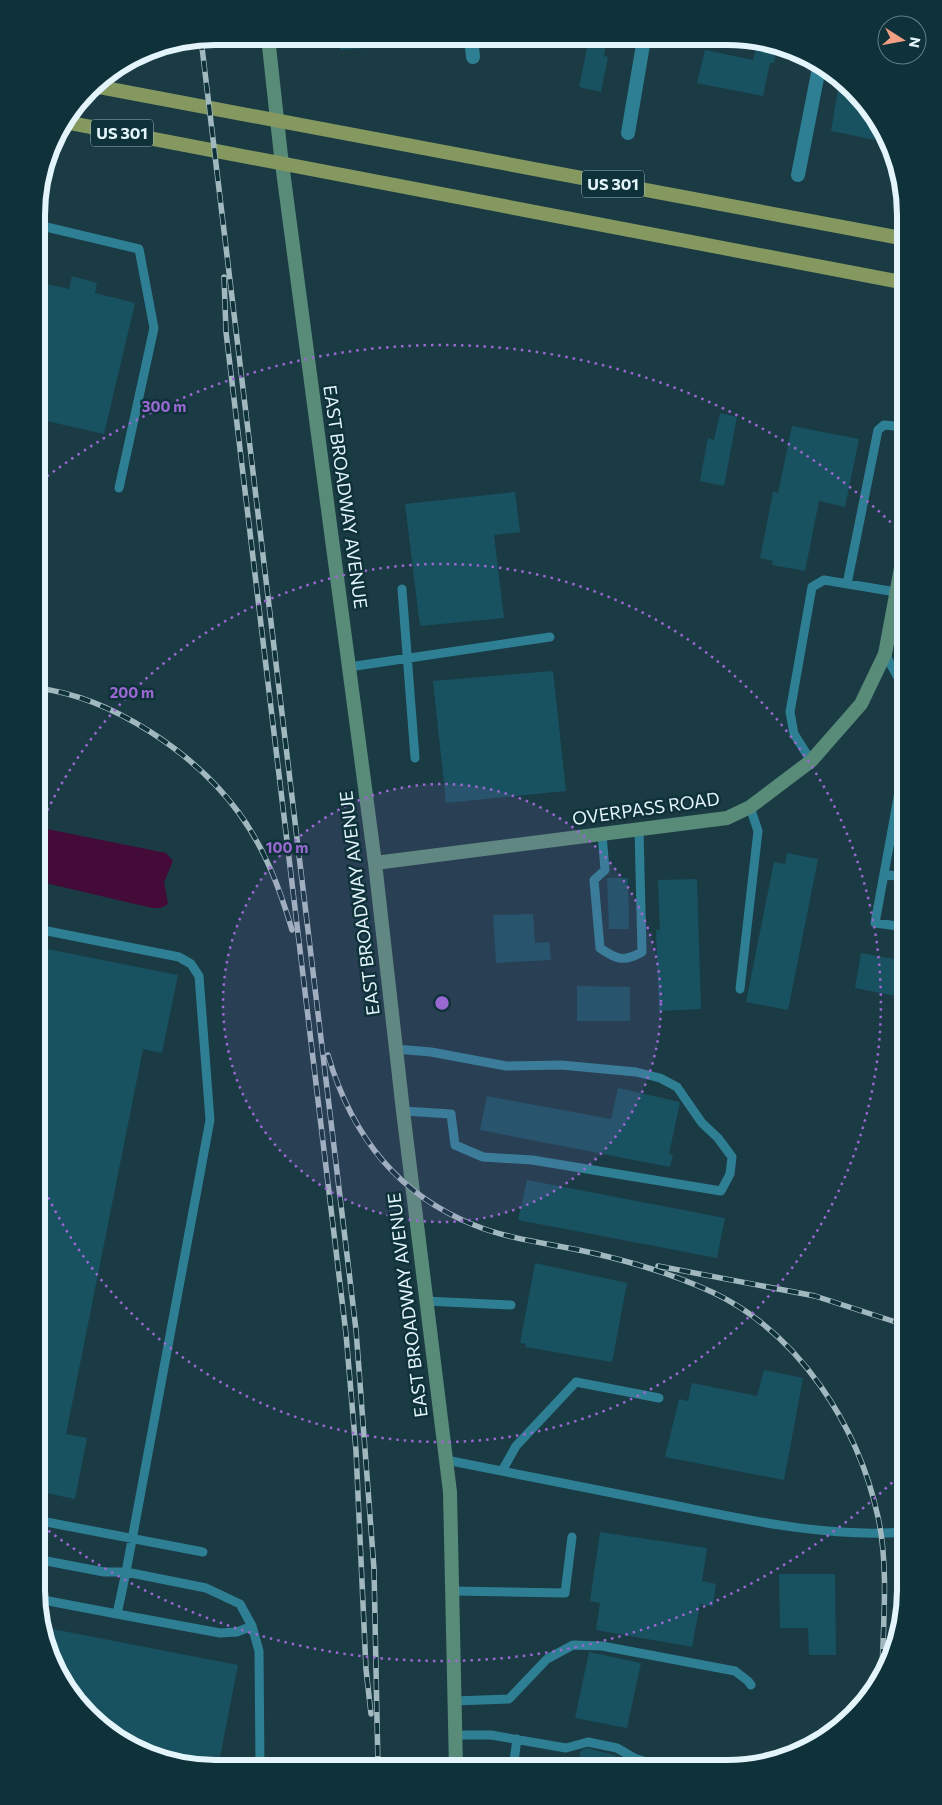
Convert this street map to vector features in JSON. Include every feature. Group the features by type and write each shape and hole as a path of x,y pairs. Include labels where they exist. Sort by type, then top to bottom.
{"main road":[{"name":"EAST BROADWAY AVENUE","path":"269,45 282,166 375,863 402,1111 450,1492 456,1760"},
{"name":"US 301","path":"102,88 319,130 897,237"},
{"name":"US 301","path":"73,123 897,282"},
{"name":"OVERPASS ROAD","path":"375,863 728,818 750,807 810,761 861,704 885,654 897,587"}],"street":[{"path":"472,45 474,57"},
{"path":"628,133 643,45"},
{"path":"798,175 818,72"}],"lane":[{"path":"45,228 139,249 154,328 119,488"},
{"path":"847,584 878,430 884,424 897,426"},
{"path":"810,761 794,734 790,712 812,587 824,580 896,592"},
{"path":"402,589 415,758"},
{"path":"349,666 550,637"},
{"path":"885,654 897,676"},
{"path":"897,803 875,922 897,926"},
{"path":"740,989 758,831 750,807"},
{"path":"602,834 605,870 594,880 600,948 614,958 632,958 642,952 639,829"},
{"path":"884,874 897,876"},
{"path":"45,931 179,957 191,964 200,976 210,1120 118,1614"},
{"path":"396,1049 431,1052 506,1066 561,1065 636,1072 660,1078 676,1088 702,1122 718,1138 732,1158 730,1174 721,1191 532,1160 483,1157 455,1145 451,1114 402,1111"},
{"path":"426,1301 511,1305"},
{"path":"502,1471 516,1446 576,1382 660,1398"},
{"path":"446,1460 719,1514 785,1525 844,1532 897,1532"},
{"path":"45,1522 203,1552"},
{"path":"452,1591 565,1594 572,1537"},
{"path":"45,1561 104,1572 126,1572 206,1588 240,1604 252,1626 259,1651 260,1760"},
{"path":"45,1600 220,1633 238,1632 252,1626"},
{"path":"454,1701 509,1699 547,1659 573,1645 602,1646 735,1671 748,1680 751,1686"},
{"path":"455,1734 491,1735 566,1748 588,1742 617,1748 640,1760"},
{"path":"514,1760 518,1739"}],"shaded area":[{"path":"45,829 166,853 173,861 164,882 168,904 161,908 152,908 45,883"}],"building":[{"path":"340,45 393,46 340,50"},
{"path":"588,45 606,45 604,56 608,57 601,92 579,87"},
{"path":"756,47 776,53 774,63 770,63 763,96 697,83 705,50 753,60"},
{"path":"839,87 855,103 879,141 831,131"},
{"path":"72,276 97,283 95,293 135,303 104,434 45,421 45,284 69,289"},
{"path":"720,413 737,417 724,486 700,481 708,438 714,440"},
{"path":"792,426 859,439 845,507 819,501 805,571 772,565 773,561 760,558 773,492 778,493"},
{"path":"515,492 520,532 494,535 504,618 420,626 405,504"},
{"path":"553,671 566,791 446,803 433,681"},
{"path":"787,853 818,859 788,1010 746,1002 774,862 785,864"},
{"path":"607,878 628,878 629,929 609,929"},
{"path":"697,879 701,1009 659,1011 656,930 660,930 658,880"},
{"path":"533,914 535,943 549,942 551,960 496,963 493,915"},
{"path":"45,949 178,975 162,1053 143,1049 66,1434 87,1438 75,1499 45,1493"},
{"path":"861,953 897,959 897,996 855,988"},
{"path":"577,986 630,987 630,1021 577,1021"},
{"path":"618,1088 680,1102 669,1154 673,1155 670,1167 480,1130 487,1096 611,1119"},
{"path":"527,1180 725,1218 717,1258 518,1220"},
{"path":"535,1263 627,1283 612,1362 525,1347 526,1344 520,1343"},
{"path":"764,1370 803,1378 784,1480 665,1457 679,1399 688,1401 692,1383 757,1396"},
{"path":"600,1532 707,1548 702,1581 716,1584 713,1606 700,1604 692,1647 596,1630 600,1603 590,1601"},
{"path":"779,1574 835,1574 836,1655 809,1655 808,1628 780,1628"},
{"path":"50,1628 238,1665 219,1760 193,1759 150,1747 130,1737 95,1710 68,1675 54,1644"},
{"path":"589,1652 641,1663 627,1728 575,1718"},
{"path":"588,1748 620,1757 619,1760 579,1760 581,1750"}],"railway":[{"path":"202,46 356,1330 374,1569 378,1760"},
{"path":"224,277 226,332 346,1334 356,1451 366,1669 371,1714"},
{"path":"45,689 65,693 94,703 122,716 150,731 176,749 199,769 239,813 257,841 277,884 292,930"},
{"path":"328,1055 350,1111 380,1158 400,1178 446,1212 474,1225 504,1235 626,1261 698,1286 743,1310 772,1332 797,1357 820,1385 840,1416 856,1449 869,1483 878,1517 883,1556 883,1657"},
{"path":"658,1266 815,1296 897,1322"}]}
